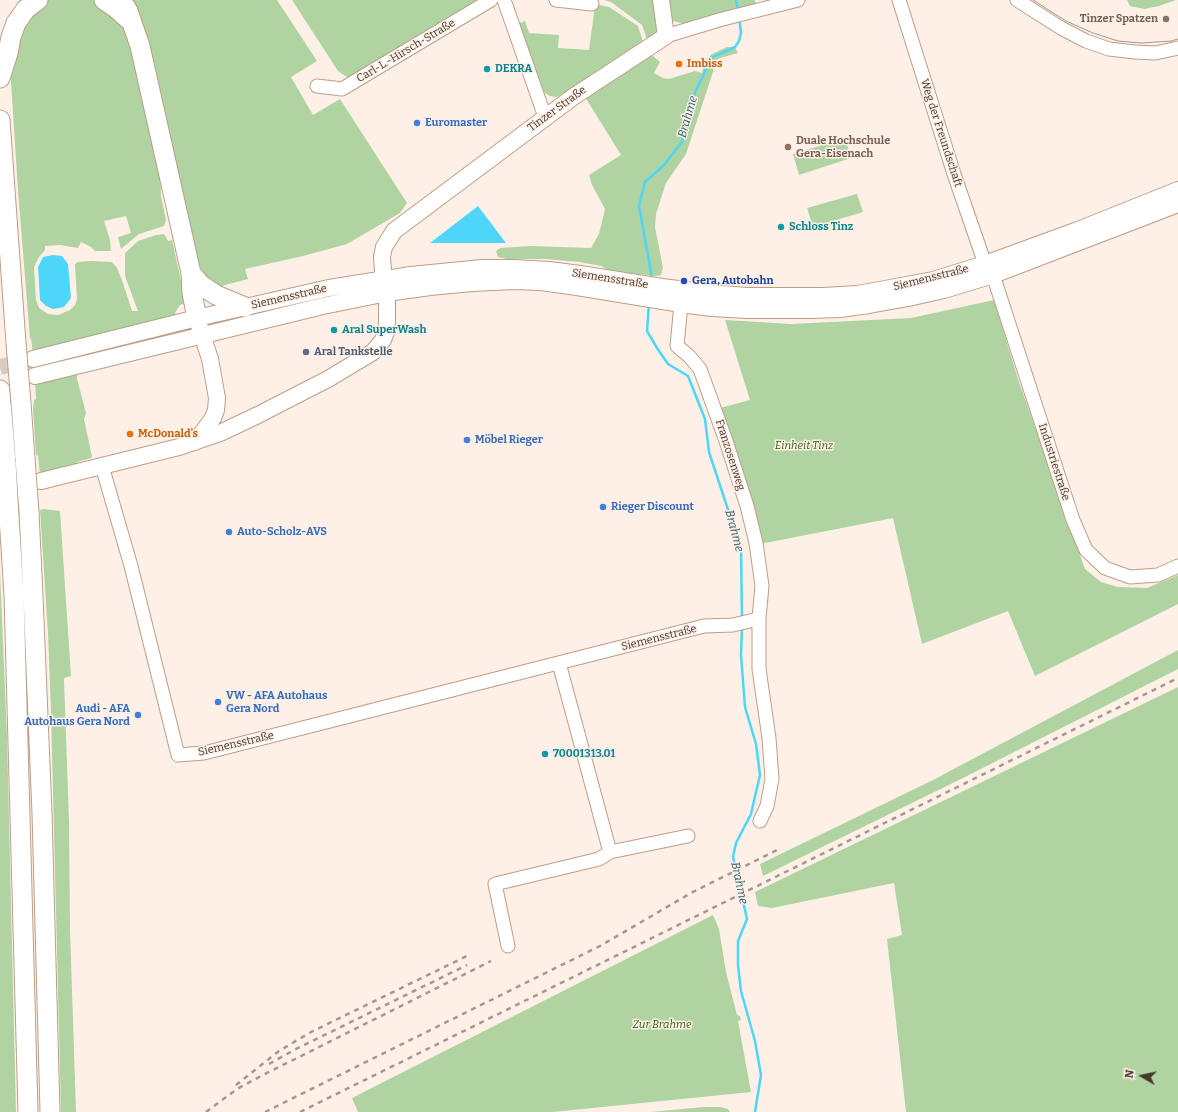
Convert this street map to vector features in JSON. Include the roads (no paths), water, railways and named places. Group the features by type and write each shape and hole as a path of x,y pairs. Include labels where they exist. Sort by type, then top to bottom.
{"highway":[{"path":"0,78 16,23 26,9 38,0"},
{"path":"104,0 131,21"},
{"path":"121,0 128,11 140,46 196,278 206,302 202,323"},
{"path":"0,120 29,512 42,813 50,1112"},
{"path":"196,278 216,295 245,307"},
{"path":"1,398 14,595 28,1112"}],"main road":[{"path":"661,0 666,36"},
{"name":"Tinzer Straße","path":"386,286 382,257 384,247 394,231 573,96 666,36"},
{"name":"Siemensstraße","path":"35,376 202,323 245,307 329,288 365,282 386,286 430,287 514,281 541,282 577,287 639,290 682,297 712,308 747,310 840,309 869,305 944,290 1078,230 1178,190"},
{"name":"Siemensstraße","path":"989,270 1178,204"},
{"path":"365,282 377,262 382,257"},
{"path":"41,481 195,442 220,433 328,379 373,352 383,340 388,322 386,286"},
{"name":"Siemensstraße","path":"33,359 202,323 300,311 386,286"},
{"path":"195,442 213,418 217,405 216,388 202,323"},
{"path":"213,418 226,422 240,423"}],"street":[{"name":"Carl-L.-Hirsch-Straße","path":"318,86 342,89 491,0"},
{"path":"504,0 545,117"},
{"path":"556,0 592,4"},
{"name":"Tinzer Straße","path":"666,36 798,0"},
{"name":"Weg der Freundschaft","path":"899,0 952,168 989,270"},
{"path":"1017,0 1080,38 1109,49 1155,53 1178,48"},
{"name":"Industriestraße","path":"989,270 1072,520 1086,550 1105,568 1130,576 1158,575 1178,566"},
{"name":"Franzosenweg","path":"682,297 677,346 689,356 700,369 724,433 751,521 757,548 762,586 756,619 759,669 769,738 772,779 767,806 760,821"},
{"name":"Siemensstraße","path":"102,466 131,566 178,755 204,753 704,626 733,625 756,619"},
{"path":"559,663 610,852"},
{"path":"508,946 495,884 599,859 610,852 688,836"}],"water":[{"path":"478,206 506,243 430,243"},
{"path":"53,255 62,256 68,264 71,298 64,307 53,309 46,306 40,300 38,267 43,257"}],"waterway":[{"name":"Brahme","path":"736,0 738,11"},
{"name":"Brahme","path":"651,279 639,206 645,182 664,165 682,142 695,92 708,63 713,57 735,47 739,41 741,33 739,18"},
{"name":"Brahme","path":"649,304 647,331 668,364 688,376 705,419 709,452 741,549 742,619"},
{"name":"Brahme","path":"742,628 741,655 745,707 756,744 760,775 751,814 736,843 733,857 747,919 738,941 738,965 741,991 755,1041 761,1075 755,1112"}],"tunnel":[{"path":"0,367 30,360"}],"tram line":[{"path":"1033,0 1066,21 1093,33 1118,41 1141,43 1171,41 1178,39"}],"railway":[{"path":"300,1112 1178,678"},
{"path":"265,1112 600,946 691,893 781,848"},
{"path":"236,1085 279,1051 311,1032 471,954"},
{"path":"206,1112 237,1089 261,1076 491,961"},
{"path":"269,1064 294,1050 467,965"}],"place":[{"name":"Tinzer Spatzen","path":"1166,19"},
{"name":"Imbiss","path":"679,64"},
{"name":"DEKRA","path":"487,69"},
{"name":"Euromaster","path":"417,123"},
{"name":"Duale Hochschule Gera-Eisenach","path":"788,147"},
{"name":"Schloss Tinz","path":"781,227"},
{"name":"Gera, Autobahn","path":"684,281"},
{"name":"Aral SuperWash","path":"334,330"},
{"name":"Aral Tankstelle","path":"306,352"},
{"name":"McDonald's","path":"130,434"},
{"name":"Möbel Rieger","path":"467,440"},
{"name":"Rieger Discount","path":"603,507"},
{"name":"Auto-Scholz-AVS","path":"229,532"},
{"name":"VW - AFA Autohaus Gera Nord","path":"218,702"},
{"name":"Audi - AFA Autohaus Gera Nord","path":"138,715"},
{"name":"70001313.01","path":"545,754"}],"park label":[{"name":"Einheit Tinz","path":"804,446"},
{"name":"Zur Brahme","path":"662,1025"}]}
